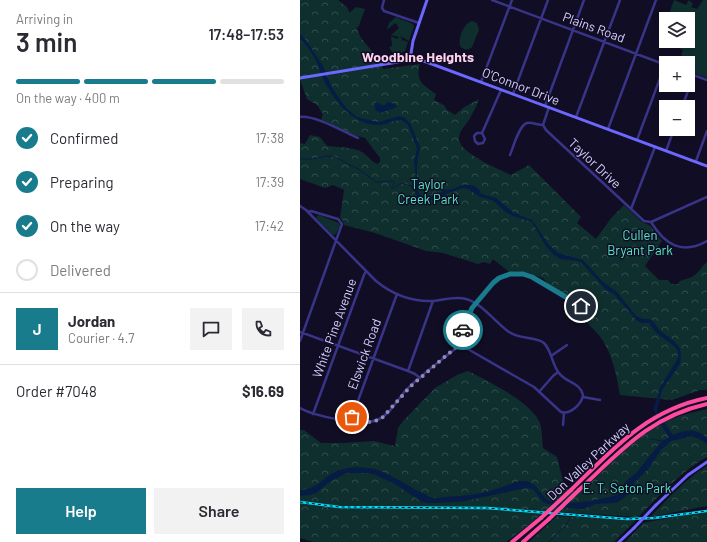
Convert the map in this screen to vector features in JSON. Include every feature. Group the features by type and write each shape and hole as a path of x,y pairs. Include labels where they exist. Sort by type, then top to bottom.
{"highway":[{"name":"Don Valley Parkway","path":"512,542 541,518 631,433 666,412 707,398"},
{"name":"Don Valley Parkway","path":"523,542 550,519 630,442 653,425 669,417 684,410 707,404"}],"main road":[{"path":"410,60 411,47 427,0"},
{"name":"O'Connor Drive","path":"300,78 416,59 431,63 707,166"},
{"path":"619,542 688,475 707,462"}],"street":[{"path":"384,0 382,10 419,23"},
{"name":"Plains Road","path":"492,0 659,62"},
{"path":"482,82 512,0"},
{"path":"513,94 548,0"},
{"path":"545,106 584,0"},
{"path":"576,117 620,0"},
{"path":"608,129 656,0"},
{"path":"695,75 707,80"},
{"path":"637,140 659,83"},
{"path":"482,133 501,90"},
{"path":"510,155 519,131 524,124 528,123 543,126 550,108"},
{"path":"300,117 316,119 358,138"},
{"name":"Taylor Drive","path":"543,126 644,221 651,222"},
{"path":"696,161 707,131"},
{"path":"477,133 482,133 485,136 484,141 481,144 476,143 474,136 477,133"},
{"path":"666,151 671,136"},
{"path":"631,209 655,147"},
{"path":"707,197 651,222 662,238 673,245 687,248 707,241"},
{"path":"301,207 308,212 382,286 397,294 416,300 432,301 454,298 467,299 476,304 512,334 522,338 535,339 542,342 546,346 558,372 563,377 579,386 583,397 578,405 569,412 564,413 559,411 534,387 460,346"},
{"path":"300,341 302,332 342,227 341,222 338,220 311,211 308,212"},
{"name":"White Pine Avenue","path":"313,414 366,271"},
{"path":"460,346 460,338 467,317 472,308 493,283 504,275 516,273 532,277 581,306"},
{"name":"Elswick Road","path":"351,420 397,294"},
{"path":"408,371 432,301"},
{"path":"302,332 408,371 420,378"},
{"path":"551,356 567,345"},
{"path":"300,408 313,414 351,420 368,422 378,420 388,413 406,390 460,346"},
{"path":"539,392 552,376 558,372"},
{"path":"583,397 600,400"},
{"path":"563,425 564,413"}],"green space":[{"name":"Taylor Creek Park","path":"300,0 338,0 347,7 361,38 381,62 383,69 420,64 419,79 421,82 436,94 434,100 444,105 447,110 455,115 463,108 479,99 470,119 459,135 460,144 480,160 511,175 529,165 581,217 577,223 596,239 612,217 624,205 642,222 651,226 662,241 645,266 659,280 668,280 671,284 678,284 680,281 694,276 707,262 707,390 700,390 672,400 620,395 610,355 603,340 586,322 582,314 583,306 548,284 543,278 517,271 509,272 493,259 490,264 484,262 478,264 443,253 426,251 375,233 344,225 340,218 344,190 333,185 325,188 300,179 300,143 305,144 310,135 320,137 327,146 358,150 377,164 380,162 380,158 365,138 351,134 321,120 323,114 317,105 307,99 300,80"},
{"path":"674,0 686,5 689,0 693,4 691,7 697,9 703,0 707,0 707,78 695,74 695,56 682,56 681,55 683,50 678,48 695,48 695,12 670,12"},
{"path":"356,7 365,9 358,28 355,26 349,13"},
{"path":"396,17 400,19 400,21 401,19 413,24 414,26 409,41 400,36 402,39 401,41 403,40 408,42 405,51 395,57 389,47 392,46 391,36 397,39 399,37 391,35 399,28 397,26 398,25 395,23 387,30 389,23"},
{"path":"472,21 477,23 479,30 472,47 469,49 464,49 460,46 461,35 466,24"},
{"path":"319,215 339,223 340,226 336,234 333,235 317,219 316,217"},
{"path":"468,371 519,400 535,415 541,426 543,448 557,457 565,489 581,492 624,451 659,425 676,417 707,409 707,457 679,477 638,517 544,511 533,522 506,542 313,542 300,538 300,430 304,430 321,443 374,441 395,446 398,428 435,388 457,375"},
{"name":"E. T. Seton Park","path":"707,466 707,506 650,517 684,483"},
{"name":"E. T. Seton Park","path":"707,513 707,542 625,542 643,523 684,515"},
{"name":"E. T. Seton Park","path":"557,516 636,520 614,542 529,542"}],"water":[{"path":"300,34 323,66 336,94 347,109 357,117 373,121 379,122 399,116 405,118 410,123 420,147 417,165 417,189 421,196 424,198 433,197 444,190 453,189 462,185 473,185 481,194 496,198 514,213 532,220 549,245 558,253 583,260 603,282 617,292 636,316 643,319 652,320 660,331 673,340 680,348 680,364 662,390 657,412 673,435 691,430 699,432 707,438 707,444 692,436 671,441 661,450 650,467 633,484 631,491 626,496 618,502 596,504 583,509 557,507 543,502 533,489 526,488 460,502 422,502 395,484 373,474 366,473 346,473 328,483 316,493 300,496 300,490 305,490 317,485 335,472 358,467 381,471 434,498 481,493 522,481 532,483 546,499 556,503 584,502 619,494 626,481 636,473 661,442 669,437 653,409 659,389 675,364 678,353 674,346 658,334 649,323 637,321 615,295 605,289 582,263 578,261 561,259 554,255 545,245 532,222 513,216 492,200 480,197 468,189 463,188 432,200 423,201 416,195 411,187 414,187 416,180 414,162 417,148 408,125 402,120 381,125 368,124 352,116 333,95 323,79 313,55 300,39"},
{"path":"377,102 381,105 385,105 387,102 395,104 397,107 381,113 375,110 375,103"}],"waterway":[{"path":"300,159 313,159 327,156 335,157 360,170 376,182 393,181 395,183 392,188"},
{"path":"393,188 402,183 411,186"},
{"path":"651,439 663,441"},
{"path":"549,542 566,525 570,518"}],"railway":[{"path":"300,502 339,507 487,508 627,519 654,518 707,511"}],"way so far":[{"path":"352,417 351,420 360,422 371,422 382,418 388,413 406,390 455,348 460,346 460,338 463,330"}],"district":[{"name":"Woodbine Heights","path":"418,57"}],"route":[{"path":"463,330 467,317 472,308 493,283 504,275 516,273 532,277 581,306"}],"park label":[{"name":"Cullen Bryant Park","path":"640,242"}]}
